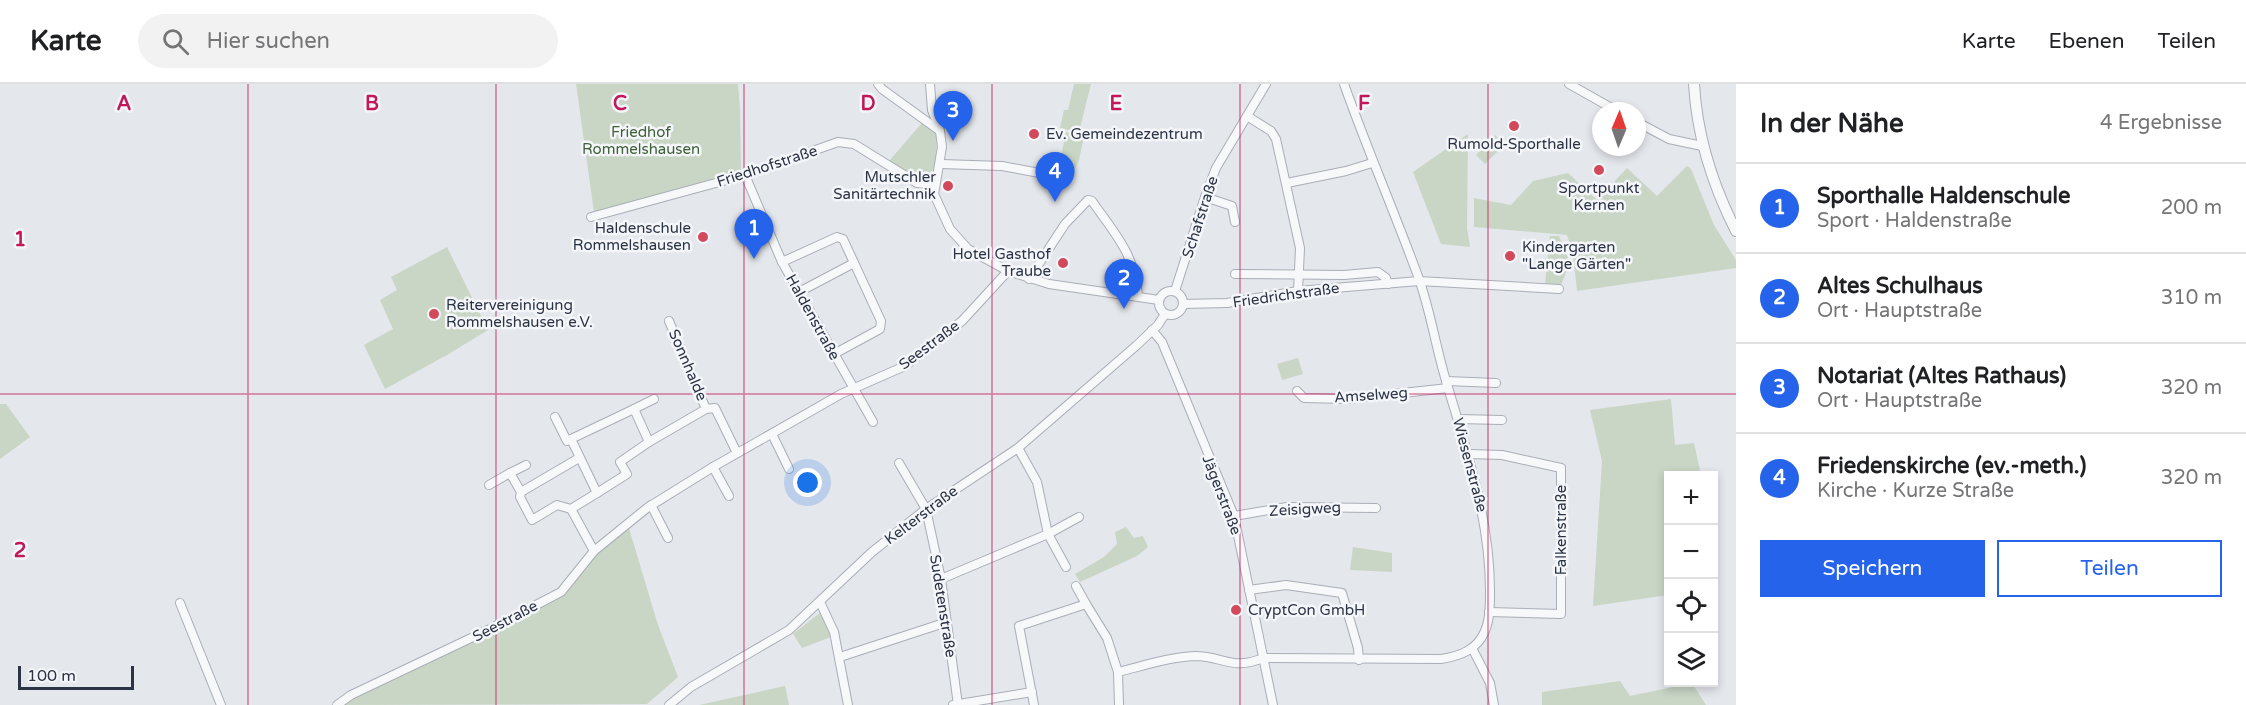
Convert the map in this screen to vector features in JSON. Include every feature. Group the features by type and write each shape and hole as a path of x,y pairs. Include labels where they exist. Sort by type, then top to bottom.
{"street":[{"path":"878,84 940,131"},
{"path":"930,84 932,110 940,131 942,147 934,194 946,221 968,249 1008,271 1029,279 1159,300"},
{"name":"Schafstraße","path":"1175,291 1216,168 1266,84"},
{"name":"Wiesenstraße","path":"1344,84 1372,163 1419,281 1468,454 1488,540 1489,612 1484,634 1472,648"},
{"path":"1569,84 1601,102"},
{"path":"1694,84 1702,146 1712,179 1736,231"},
{"path":"1247,116 1271,131 1276,139 1300,248 1298,291"},
{"path":"1646,127 1669,139 1702,146"},
{"name":"Friedhofstraße","path":"591,217 745,176 838,142 854,144 917,183 935,185"},
{"path":"1287,183 1346,171 1372,163"},
{"path":"940,164 1002,166 1045,174"},
{"name":"Haldenstraße","path":"745,176 782,262 873,422"},
{"path":"1205,197 1232,206 1235,222"},
{"path":"1029,279 1065,224 1088,200 1092,201 1131,261 1136,276 1138,296"},
{"path":"782,262 837,237 843,239 881,321 880,329 834,354"},
{"path":"799,292 854,263"},
{"name":"Seestraße","path":"337,705 561,592 594,551 651,505 852,388 905,366 962,321 1008,271"},
{"name":"Friedrichstraße","path":"1235,274 1344,275 1378,272 1383,275 1388,284"},
{"name":"Friedrichstraße","path":"1184,304 1227,303 1298,291 1419,281 1559,289"},
{"path":"1166,291 1175,291 1180,294 1184,304 1176,314 1165,314 1159,307 1159,300 1166,291"},
{"name":"Kelterstraße","path":"669,705 691,687 789,630 872,552 926,509 1018,448 1152,330 1165,314"},
{"name":"Sonnhalde","path":"669,321 706,409"},
{"name":"Jägerstraße","path":"1152,330 1162,342 1234,516 1273,705"},
{"name":"Amselweg","path":"1297,391 1304,398 1348,399 1447,385 1496,383"},
{"path":"555,417 567,441 654,399"},
{"name":"Sonnhalde","path":"597,493 627,474 620,462 649,442 706,409 715,408 737,453"},
{"path":"634,409 649,442"},
{"path":"1458,419 1502,420"},
{"path":"772,434 789,469"},
{"path":"510,474 521,492 520,496 532,520 557,506 571,509 597,493 571,439"},
{"path":"1018,448 1037,483 1048,534 1066,567"},
{"name":"Falkenstraße","path":"1468,454 1502,455 1561,468 1561,614 1489,612"},
{"path":"521,492 579,458"},
{"path":"899,463 926,509"},
{"path":"489,485 526,465"},
{"path":"713,467 729,496"},
{"path":"651,505 668,538"},
{"name":"Zeisigweg","path":"1234,516 1287,507 1376,508"},
{"path":"571,509 594,551"},
{"name":"Sudetenstraße","path":"926,509 941,579 956,705 1032,692"},
{"path":"941,579 1048,534 1079,517"},
{"path":"1250,590 1286,585 1342,593 1358,648 1359,660"},
{"path":"1076,586 1107,638 1118,672 1119,705"},
{"path":"820,602 834,632 848,705"},
{"path":"180,603 221,705"},
{"path":"1034,705 1019,626 1086,604"},
{"path":"840,657 947,622"},
{"path":"1118,672 1190,656 1208,657 1240,664 1263,658 1441,659 1455,657 1472,648 1490,683 1494,705"}],"green space":[{"name":"Friedhof Rommelshausen","path":"576,84 738,84 741,171 594,212"},
{"path":"1074,84 1091,84 1079,132 1060,128 1064,110 1068,110"},
{"path":"922,123 937,132 936,163 928,181 917,180 889,161"},
{"path":"1066,132 1084,136 1079,160 1073,173 1057,180 1049,177 1047,172 1053,155 1061,157"},
{"path":"1468,134 1467,228 1470,247 1441,244 1413,172"},
{"path":"1495,135 1504,145 1485,164 1476,155"},
{"path":"1687,166 1691,169 1714,225 1736,260 1736,268 1577,291 1573,254 1567,235 1474,227 1474,198 1511,205 1533,181 1568,173 1597,200 1627,168 1657,196"},
{"path":"1550,236 1559,236 1570,262 1561,285 1545,284"},
{"name":"Reitervereinigung Rommelshausen e.V.","path":"447,247 488,330 385,389 364,345 393,329 380,300 397,290 391,277"},
{"path":"1298,358 1303,374 1282,380 1277,364"},
{"path":"1671,399 1675,445 1694,443 1700,471 1664,471 1664,596 1593,606 1602,461 1590,410"},
{"path":"0,404 6,404 30,437 0,459"},
{"path":"628,525 658,625 678,677 647,704 344,705 562,594 596,554"},
{"path":"1126,527 1134,538 1143,536 1148,547 1137,556 1080,582 1075,574 1104,557 1117,544 1115,532"},
{"path":"1353,547 1392,553 1392,572 1350,570"},
{"path":"821,612 831,637 802,648 793,634"},
{"path":"1620,681 1630,696 1673,687 1695,687 1706,705 1542,705 1542,692"},
{"path":"785,686 789,705 699,705"}],"place":[{"name":"Rumold-Sporthalle","path":"1514,126"},
{"name":"Ev. Gemeindezentrum","path":"1034,134"},
{"name":"Notariat (Altes Rathaus)","path":"953,141"},
{"name":"Sportpunkt Kernen","path":"1599,170"},
{"name":"Mutschler Sanitärtechnik","path":"948,186"},
{"name":"Friedenskirche (ev.-meth.)","path":"1055,202"},
{"name":"Haldenschule Rommelshausen","path":"703,237"},
{"name":"Kindergarten \"Lange Gärten\"","path":"1510,256"},
{"name":"Sporthalle Haldenschule","path":"754,259"},
{"name":"Hotel Gasthof Traube","path":"1063,263"},
{"name":"Altes Schulhaus","path":"1124,309"},
{"name":"Reitervereinigung Rommelshausen e.V.","path":"434,314"},
{"name":"CryptCon GmbH","path":"1236,610"}]}
